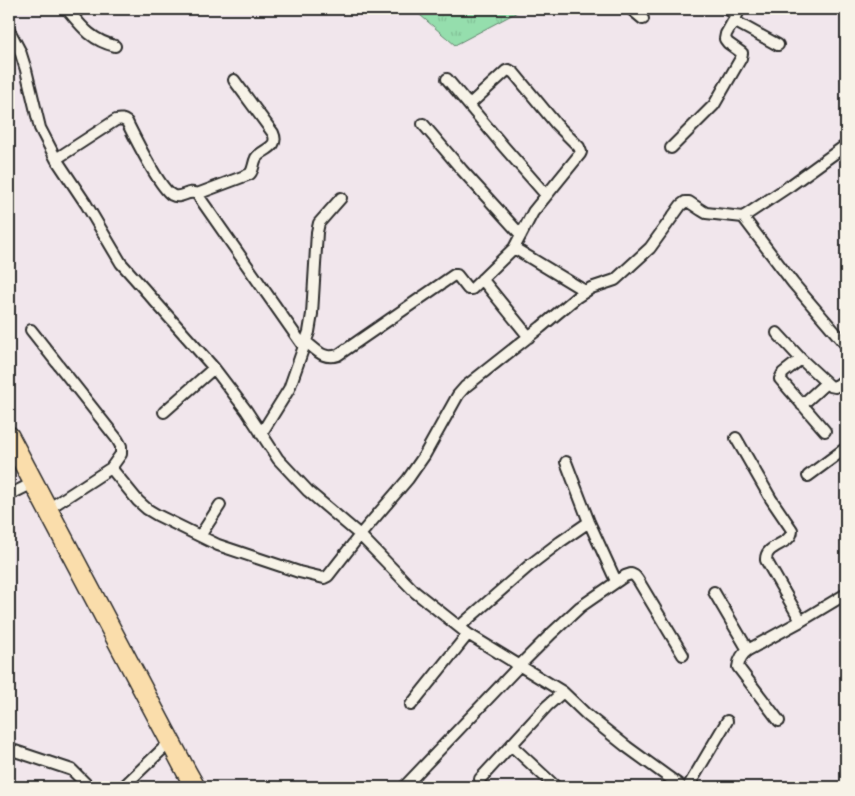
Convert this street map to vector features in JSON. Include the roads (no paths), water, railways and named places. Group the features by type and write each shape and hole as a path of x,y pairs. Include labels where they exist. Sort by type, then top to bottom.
{"highway":[{"path":"9,436 170,742 196,787"}],"street":[{"path":"67,9 90,35 105,44 115,46"},
{"path":"631,9 643,20"},
{"path":"728,9 778,45"},
{"path":"671,148 714,105 742,58 742,53 725,39 737,15"},
{"path":"9,30 20,51 40,128 56,159 86,204 121,263 214,368 246,410 278,459 308,491 360,535 415,592 459,627 563,692 620,742 683,787 727,721"},
{"path":"56,159 116,120 124,120 169,194 174,196 190,192 197,194 305,345 324,356 331,357 338,355 454,275 457,275 467,288 471,290 514,248 533,212 581,152 579,147 556,124 514,73 509,70 469,105"},
{"path":"447,79 546,195"},
{"path":"197,194 250,174 257,157 275,142 275,136 234,80"},
{"path":"423,124 521,235"},
{"path":"112,468 138,501 157,516 218,545 290,569 324,578 328,576 408,479 424,456 458,395 465,387 585,291 615,280 650,248 681,205 689,202 706,213 743,217 846,146"},
{"path":"261,434 289,389 305,345 312,314 319,222 341,198"},
{"path":"743,217 793,284 846,345"},
{"path":"514,248 585,291"},
{"path":"482,279 529,337"},
{"path":"31,330 121,446 121,454 112,468 48,508"},
{"path":"777,333 801,359 833,388 846,379"},
{"path":"801,359 783,373 780,379 825,431"},
{"path":"164,412 214,368"},
{"path":"802,405 826,383"},
{"path":"736,438 771,499 792,530 789,538 769,551 766,555 766,560 801,621"},
{"path":"808,476 846,448"},
{"path":"566,462 589,522 616,581"},
{"path":"9,494 34,483"},
{"path":"200,536 220,505"},
{"path":"459,627 530,565 589,522"},
{"path":"404,787 520,665 580,607 625,576 631,574 635,576 683,655"},
{"path":"714,592 748,650"},
{"path":"779,720 738,666 743,653 846,594"},
{"path":"411,705 468,634"},
{"path":"480,779 547,706 563,692"},
{"path":"123,787 170,742"},
{"path":"512,746 556,787"},
{"path":"9,749 72,770 89,787"}]}
